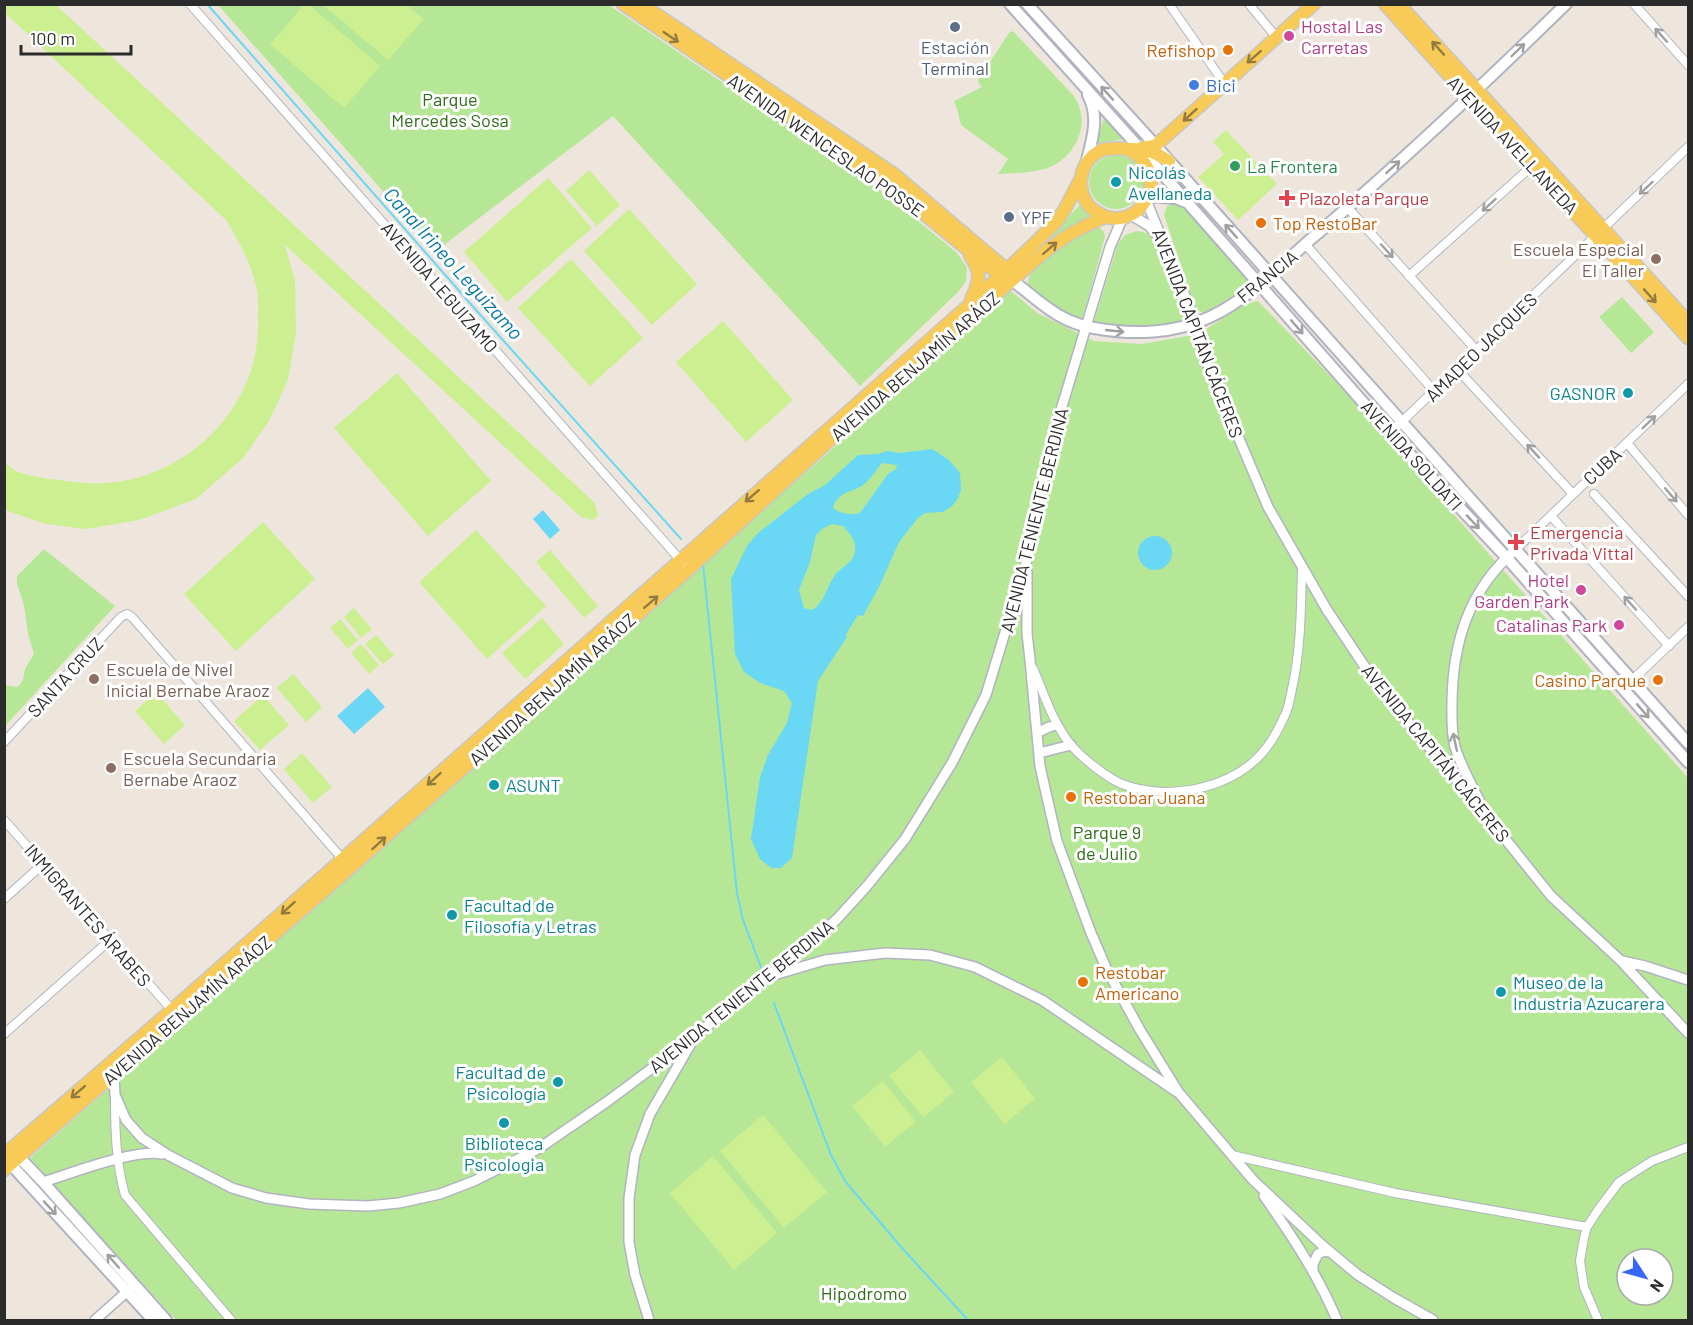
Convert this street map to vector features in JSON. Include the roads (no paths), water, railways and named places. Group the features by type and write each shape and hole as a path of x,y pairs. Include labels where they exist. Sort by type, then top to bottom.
{"main road":[{"name":"AVENIDA WENCESLAO POSSE","path":"623,4 885,182 964,247 1026,290"},
{"path":"641,4 895,175 990,256 1007,275"},
{"path":"1010,4 1155,159 1155,174 1147,198 1140,208 1127,216"},
{"path":"1155,174 1135,153 1145,149 1314,4"},
{"name":"AVENIDA AVELLANEDA","path":"1385,4 1600,232 1689,338"},
{"name":"AVENIDA AVELLANEDA","path":"1399,4 1532,166 1689,322"},
{"name":"FRANCIA","path":"1026,290 1045,307 1072,322 1116,331 1147,332 1175,329 1196,323 1229,306 1259,284 1348,208 1472,95 1566,4"},
{"path":"1028,5 1145,149 1169,161"},
{"path":"1076,77 1095,112 1095,127 1086,164"},
{"path":"1086,164 1092,156 1109,148 1145,149"},
{"name":"AVENIDA SOLDATI","path":"1169,161 1689,743"},
{"name":"AVENIDA BENJAMÍN ARÁOZ","path":"8,1160 114,1075 346,864 856,416 1007,275 1057,221 1080,180 1086,164"},
{"name":"AVENIDA SOLDATI","path":"1155,174 1186,202 1390,433 1506,557 1689,762"},
{"path":"1080,180 1081,190 1089,207 1107,217"},
{"path":"1147,198 1170,197 1186,202"},
{"name":"AVENIDA BENJAMÍN ARÁOZ","path":"684,565 969,305 1007,275 1075,230 1107,217 1127,216"},
{"path":"990,256 1009,256 1033,245"},
{"path":"964,247 979,275 969,305"},
{"name":"AVENIDA BENJAMÍN ARÁOZ","path":"8,1160 172,1010 346,864"},
{"path":"8,1160 43,1182 130,1288 153,1320"},
{"path":"8,1160 130,1288 166,1320"}],"street":[{"name":"AVENIDA LEGUIZAMO","path":"190,4 684,565"},
{"path":"1169,4 1224,83"},
{"path":"1249,4 1277,38"},
{"path":"1634,4 1689,64"},
{"path":"1028,5 1027,17 1031,28"},
{"name":"AMADEO JACQUES","path":"1390,433 1689,147"},
{"path":"1409,276 1532,166"},
{"name":"AVENIDA CAPITÁN CÁCERES","path":"1147,198 1196,323 1204,356 1268,507 1327,610 1377,685 1551,896 1620,960 1689,1033"},
{"path":"1348,208 1477,351"},
{"path":"1127,216 1148,225 1165,245"},
{"name":"AVENIDA TENIENTE BERDINA","path":"114,1075 115,1095 126,1120 142,1138 168,1155 232,1188 266,1198 309,1204 368,1206 399,1203 440,1194 474,1181 538,1149 608,1101 769,977 837,919 905,839 952,764 986,695 1027,560 1051,443 1111,242 1127,216"},
{"path":"1107,217 1112,228 1111,242"},
{"path":"1305,244 1434,391"},
{"path":"1457,369 1573,494"},
{"name":"CUBA","path":"1516,549 1689,384"},
{"path":"1627,443 1689,515"},
{"path":"1594,494 1689,596"},
{"path":"1551,516 1669,646"},
{"path":"1486,815 1461,763 1455,745 1452,726 1452,688 1457,643 1473,600 1506,557 1516,549"},
{"path":"1027,560 1029,660 1046,795 1057,841 1107,970 1179,1094 1253,1180 1358,1275 1433,1320"},
{"path":"1029,660 1057,726 1071,745 1099,769 1120,783 1169,792 1196,790 1223,781 1246,767 1266,748 1286,714 1296,670 1302,567"},
{"name":"SANTA CRUZ","path":"4,742 127,614 140,626 346,864"},
{"path":"1623,688 1689,627"},
{"path":"1037,733 1057,726"},
{"path":"1039,753 1071,745"},
{"name":"INMIGRANTES ÁRABES","path":"4,820 172,1010"},
{"path":"4,899 43,864"},
{"path":"4,1034 110,940"},
{"path":"769,977 825,960 885,953 930,956 975,967 1042,1000 1179,1094"},
{"path":"1620,960 1689,980"},
{"path":"649,1320 635,1275 629,1242 629,1198 635,1155 650,1114 695,1036"},
{"path":"115,1095 117,1160 125,1195 231,1320"},
{"path":"1598,1320 1584,1287 1580,1262 1587,1227 1619,1182 1652,1161 1689,1147"},
{"path":"43,1182 152,1152 168,1155"},
{"path":"1230,1155 1395,1193 1587,1227"},
{"path":"1253,1180 1299,1247 1325,1292 1337,1320"},
{"path":"1313,1272 1313,1264 1318,1254 1324,1251 1330,1252"},
{"path":"95,1320 130,1288"}],"water":[{"path":"932,449 949,460 960,473 961,490 951,507 942,512 925,513 918,518 899,542 863,616 858,615 846,634 847,637 818,681 792,858 781,868 771,868 760,859 751,839 760,777 768,755 787,723 792,703 784,691 760,683 744,672 735,654 731,579 747,546 758,533 808,494 825,485 858,455 888,451 900,453","holes":["882,463 897,465 896,469 888,474 860,513 846,514 833,508 838,499 871,478","832,524 843,526 850,534 855,543 853,558 835,575 816,607 812,610 804,608 799,590 810,562 816,535"]},
{"path":"543,510 560,530 550,539 533,519"},
{"path":"1155,536 1167,541 1172,553 1167,565 1155,570 1143,565 1138,553 1143,541"},
{"path":"368,688 385,707 354,734 337,716"}],"waterway":[{"name":"Canal Irineo Leguizamo","path":"207,4 681,539"},
{"path":"703,564 737,893 743,920 762,970"},
{"path":"774,1003 831,1155 845,1181 968,1320"}],"place":[{"name":"Estación Terminal","path":"955,27"},
{"name":"Hostal Las Carretas","path":"1289,36"},
{"name":"Refishop","path":"1228,50"},
{"name":"Bici","path":"1194,85"},
{"name":"La Frontera","path":"1235,166"},
{"name":"Nicolás Avellaneda","path":"1116,182"},
{"name":"Plazoleta Parque","path":"1287,198"},
{"name":"YPF","path":"1009,217"},
{"name":"Top RestoBar","path":"1261,223"},
{"name":"Escuela Especial El Taller","path":"1656,259"},
{"name":"GASNOR","path":"1628,393"},
{"name":"Emergencia Privada Vittal","path":"1516,542"},
{"name":"Hotel Garden Park","path":"1581,590"},
{"name":"Catalinas Park","path":"1619,625"},
{"name":"Escuela de Nivel Inicial Bernabe Araoz","path":"94,679"},
{"name":"Casino Parque","path":"1658,680"},
{"name":"Escuela Secundaria Bernabe Araoz","path":"111,768"},
{"name":"ASUNT","path":"494,785"},
{"name":"Restobar Juana","path":"1071,797"},
{"name":"Facultad de Filosofía y Letras","path":"452,915"},
{"name":"Restobar Americano","path":"1083,982"},
{"name":"Museo de la Industria Azucarera","path":"1501,992"},
{"name":"Facultad de Psicología","path":"558,1082"},
{"name":"Biblioteca Psicologia","path":"504,1123"}],"park label":[{"name":"Parque Mercedes Sosa","path":"450,109"},
{"name":"Parque 9 de Julio","path":"1107,842"},
{"name":"Hipodromo","path":"864,1293"}]}
